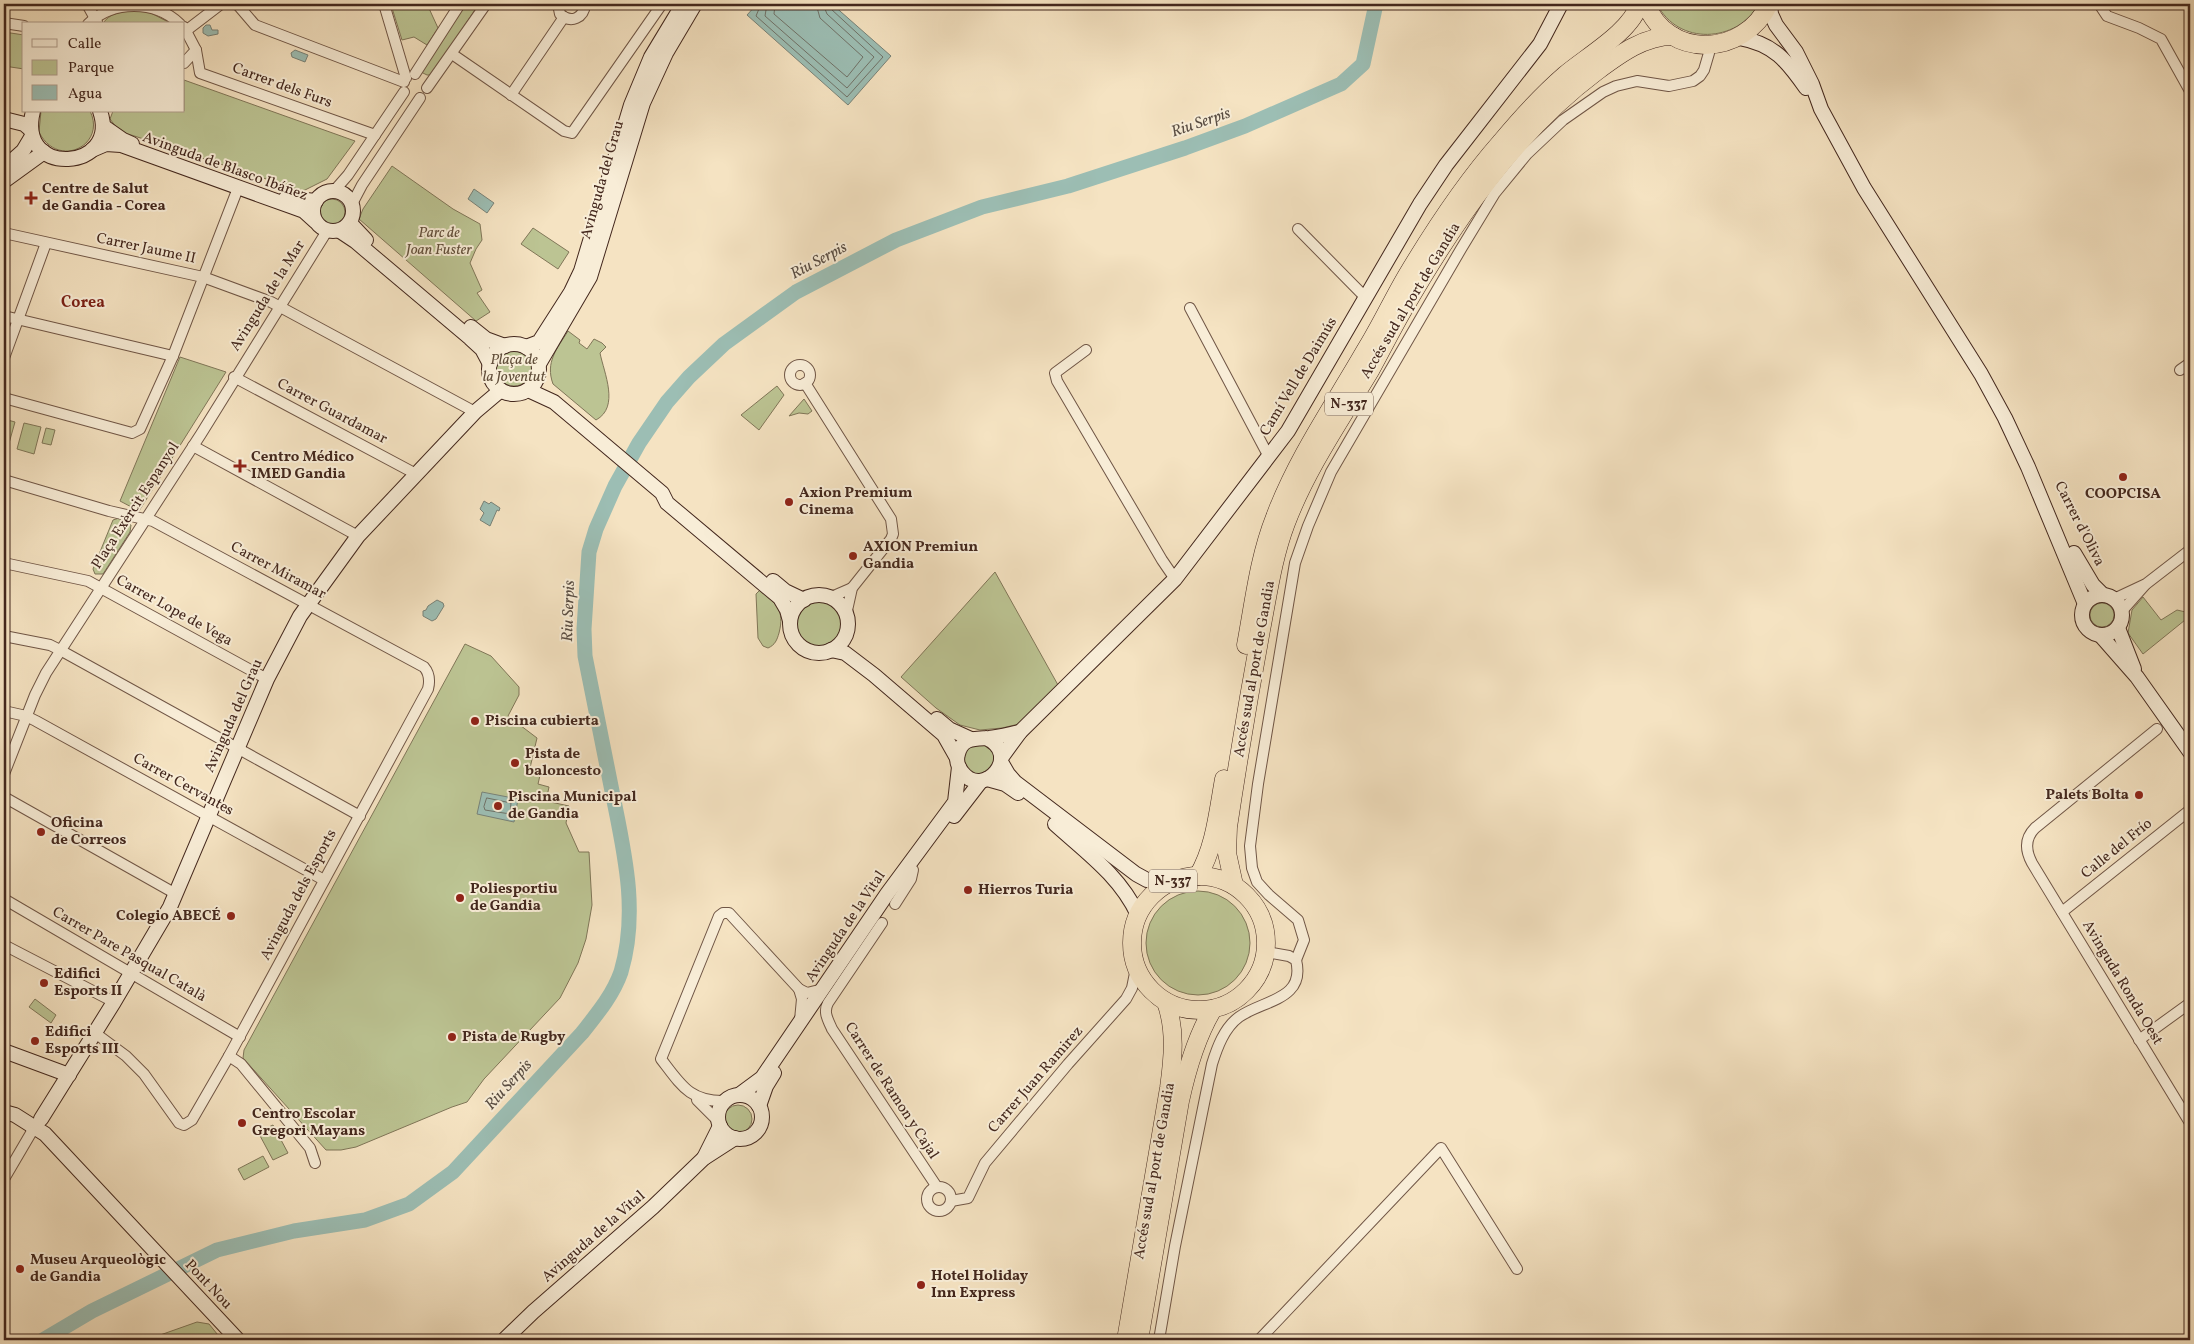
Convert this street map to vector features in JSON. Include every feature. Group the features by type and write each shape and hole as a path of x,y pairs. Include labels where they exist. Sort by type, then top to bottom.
{"highway":[{"name":"Accés sud al port de Gandia","path":"1198,876 1207,860 1212,843 1260,571 1274,517 1294,476 1406,276 1467,184 1532,107 1565,75 1615,36 1638,10 1639,4"},
{"name":"Accés sud al port de Gandia","path":"1646,4 1660,25 1673,36 1690,43 1709,45 1740,38 1764,16 1770,4"},
{"name":"Accés sud al port de Gandia","path":"1234,885 1227,853 1228,827 1258,646 1281,538 1309,473 1433,260 1464,212 1495,170 1544,115 1578,86 1633,46 1662,36 1673,36"},
{"name":"N-337","path":"1198,876 1222,880 1234,885 1246,895 1256,907 1263,921 1266,936 1266,952 1259,974 1248,989 1235,1000 1213,1009 1189,1010 1166,1002 1148,988 1136,968 1131,947 1134,925 1138,914 1151,896 1170,882 1198,876"},
{"name":"Accés sud al port de Gandia","path":"1126,1340 1170,1088 1174,1051 1171,1016 1166,1002"},
{"name":"Accés sud al port de Gandia","path":"1139,1340 1180,1101 1187,1070 1202,1030 1213,1009"}],"main road":[{"name":"Avinguda del Grau","path":"526,347 540,342 571,292 581,271 631,105 651,57 683,4"},
{"name":"Avinguda del Grau","path":"539,367 590,277 643,103 671,44 695,4"},
{"name":"Camí Vell de Daimús","path":"1001,760 1020,732 1175,579 1269,457 1288,431 1420,204 1446,164 1540,44 1561,4"},
{"path":"1770,4 1771,14 1776,25 1796,52 1812,84 1821,109"},
{"path":"1740,38 1760,42 1774,51 1792,68 1821,109"},
{"name":"Carrer d'Oliva","path":"1821,109 1864,188 1981,374 2028,466 2085,604"},
{"path":"4,111 22,114 29,112"},
{"path":"4,168 23,152 31,133 32,112"},
{"path":"92,150 98,143 103,126 100,112"},
{"path":"4,119 24,124 44,152 4,181"},
{"name":"Avinguda de Blasco Ibáñez","path":"103,126 123,140 199,168 292,200 316,201"},
{"name":"Avinguda de Blasco Ibáñez","path":"44,152 55,159 67,160 76,159 106,144 121,145 304,212 315,221"},
{"path":"339,228 353,217 352,204 345,195 334,191 323,194 316,201 313,211 315,221 361,235 486,339 505,346 516,344 526,347 536,357 551,400"},
{"path":"339,228 482,349 490,364 493,382 501,390 514,394 528,390 538,378 539,367"},
{"path":"490,364 493,357 505,346"},
{"name":"Avinguda del Grau","path":"37,1122 55,1097 114,1002 176,894 236,748 267,679 308,603 358,536 475,412 501,390"},
{"path":"528,390 551,400 585,428 780,598 787,610 792,635 803,649 822,653 831,650 838,646 847,632"},
{"name":"Carrer d'Oliva","path":"2028,466 2035,474 2081,566 2093,585 2108,597"},
{"path":"662,494 672,496 785,591 804,600"},
{"path":"790,621 794,609 804,600 820,596 829,598 842,608 846,615 849,641 858,653 949,729 971,739 1020,732"},
{"path":"2101,636 2107,635 2118,628 2122,619 2122,611 2108,597 2093,597 2085,604 2083,622 2090,632 2101,636 2137,676 2190,752"},
{"path":"2118,628 2137,676"},
{"path":"831,650 845,653 874,675 944,735 968,778 984,780 1012,788 1112,875 1131,900 1138,914"},
{"path":"986,738 996,745 1008,774 1015,782 1114,860 1147,880 1170,882"},
{"path":"958,763 961,746 971,739"},
{"path":"984,780 997,772 1001,760"},
{"name":"Avinguda de la Vital","path":"739,1095 762,1078 888,894 955,802 958,763"},
{"name":"Avinguda de la Vital","path":"759,1106 766,1086 912,870 984,780"},
{"path":"4,1051 69,1075"},
{"path":"739,1095 751,1098 759,1106 762,1113 759,1127 749,1136 736,1138 726,1134 719,1124 719,1110 725,1101 739,1095"},
{"name":"Avinguda del Grau","path":"10,1113 36,1113 55,1097"},
{"path":"10,1113 37,1122"},
{"name":"Pont Nou","path":"37,1122 46,1125 45,1134 238,1340"},
{"name":"Avinguda de la Vital","path":"704,1158 719,1124"},
{"name":"Avinguda de la Vital","path":"504,1340 670,1192 704,1158 736,1138"}],"street":[{"path":"86,4 94,21 118,7 143,4 166,13 178,22"},
{"path":"185,26 221,4"},
{"path":"237,4 255,25 408,78 425,80 427,88"},
{"path":"384,4 408,78"},
{"path":"334,191 348,175 404,92 408,78 460,4"},
{"path":"352,204 362,185 420,98 486,4"},
{"path":"558,4 558,10 564,17 574,19 580,17 585,4"},
{"path":"452,54 564,131 572,133 662,4"},
{"path":"2099,4 2107,16 2140,28 2161,39 2190,91"},
{"path":"511,95 564,17"},
{"path":"4,23 22,26"},
{"path":"185,29 196,50 200,73"},
{"path":"1159,1340 1175,1246 1210,1074 1220,1040 1238,1018 1277,1000 1288,992 1296,982 1299,972 1296,960 1304,940 1298,920 1268,895 1257,882 1252,868 1250,846 1258,784 1295,563 1308,526 1332,472 1461,249 1495,193 1526,154 1564,120 1591,100 1616,86 1637,81 1669,86 1693,81 1704,70 1709,53 1709,45"},
{"path":"185,62 196,50"},
{"name":"Carrer dels Furs","path":"185,68 375,135"},
{"path":"404,92 413,99 420,98"},
{"path":"4,398 132,433 138,431 142,426 173,356 238,188"},
{"name":"Avinguda de la Mar","path":"234,377 279,306 339,228"},
{"path":"1298,229 1366,298"},
{"name":"Carrer Jaume II","path":"4,234 203,277 279,306 475,412"},
{"path":"4,358 46,243"},
{"path":"1190,308 1269,457"},
{"path":"4,316 173,356"},
{"path":"1086,350 1055,373 1057,381 1175,579"},
{"path":"2180,370 2190,363"},
{"name":"Plaça Exèrcit Espanyol","path":"4,774 26,716 43,679 97,586 193,446 234,377"},
{"name":"Carrer Guardamar","path":"234,377 416,474"},
{"path":"805,383 891,519 893,534 889,544 852,588 829,598"},
{"path":"193,446 358,536"},
{"name":"Carrer Miramar","path":"4,480 109,511 145,518 308,603 424,667 427,671"},
{"path":"2122,611 2146,584 2190,550"},
{"name":"Carrer Lope de Vega","path":"4,563 85,580 267,679"},
{"path":"2108,597 2146,584"},
{"path":"846,615 852,588"},
{"path":"4,636 50,645 60,650 360,816"},
{"name":"Avinguda dels Esports","path":"95,1033 136,1065 181,1124 188,1124 197,1115 428,690 430,680 427,671"},
{"name":"Carrer Cervantes","path":"4,711 26,716 324,880"},
{"name":"Avinguda Ronda Oest","path":"2157,730 2031,832 2027,844 2029,857 2190,1123"},
{"path":"4,797 176,894"},
{"name":"Calle del Frío","path":"2062,912 2190,810"},
{"name":"Avinguda de la Vital","path":"895,904 911,879 912,870"},
{"name":"Carrer Pare Pasqual Català","path":"4,899 240,1037"},
{"path":"719,1124 661,1059 719,916 723,913 729,913 799,990 802,1000 800,1023"},
{"name":"Avinguda de la Vital","path":"826,1008 882,922"},
{"path":"4,945 114,1002"},
{"path":"1266,952 1290,956 1296,960"},
{"name":"Carrer Juan Ramirez","path":"951,1201 968,1198 977,1176 990,1156 1126,999 1132,988 1136,968"},
{"path":"799,990 807,993 823,989"},
{"path":"2139,1040 2190,1003"},
{"name":"Carrer de Ramon y Cajal","path":"826,1008 832,1029 937,1187"},
{"path":"230,1056 241,1064 310,1148 315,1163"},
{"path":"693,1096 704,1101 725,1101"},
{"path":"5,1176 37,1122"},
{"path":"1260,1340 1441,1148 1517,1270"},
{"path":"937,1187 947,1190 951,1201 944,1210 932,1209 927,1202 928,1194 937,1187"}],"green space":[{"path":"408,4 427,4 438,28 427,45 414,37 402,40 392,8"},
{"path":"466,4 479,4 431,75 421,72"},
{"path":"1657,4 1759,4 1749,17 1737,26 1723,32 1708,34 1693,33 1679,27 1667,18"},
{"path":"133,10 149,12 168,22 104,22 108,17 120,12"},
{"path":"4,32 22,35 22,69 4,66"},
{"path":"185,80 355,141 327,179 303,191 119,131 110,119 113,112 185,112"},
{"path":"41,112 90,112 93,123 92,134 86,143 78,148 68,151 57,150 47,143 39,132"},
{"name":"Parc de Joan Fuster","path":"392,166 453,209 480,224 482,240 470,263 482,290 477,293 490,312 476,321 359,219 363,209"},
{"path":"332,199 341,203 345,212 341,221 332,225 323,221 319,212 323,203"},
{"path":"533,228 569,252 558,269 521,244"},
{"path":"568,331 580,340 579,343 587,349 594,339 606,347 600,353 607,380 609,398 603,414 596,420 553,384 550,369 551,362"},
{"name":"Plaça de la Joventut","path":"514,350 521,351 527,355 531,361 531,375 527,381 521,385 514,386 507,385 501,381 497,375 496,368 497,361 501,355 507,351"},
{"path":"180,357 226,372 139,511 120,501"},
{"path":"777,386 784,395 759,430 741,415"},
{"path":"804,399 812,411 808,414 799,413 789,416"},
{"path":"4,419 15,422 4,461"},
{"path":"24,423 41,427 34,454 17,449"},
{"path":"46,428 55,430 51,445 42,443"},
{"path":"119,518 131,525 130,532 103,574 95,574 93,569 113,520"},
{"path":"995,572 1058,685 1019,724 980,730 960,725 936,708 901,677"},
{"path":"760,590 775,603 781,618 777,638 774,644 768,648 763,646 758,638 756,594"},
{"path":"2143,597 2161,620 2177,610 2190,613 2190,616 2143,654 2128,633 2132,610"},
{"path":"823,602 835,608 840,615 840,633 835,640 828,645 815,646 807,643 800,636 797,620 800,612 807,605"},
{"path":"2102,603 2111,606 2114,615 2111,624 2102,627 2093,624 2090,615 2093,606"},
{"name":"Poliesportiu de Gandia","path":"465,644 491,656 519,687 519,695 508,716 537,738 530,768 541,771 538,784 549,787 546,801 569,806 566,823 579,852 589,852 592,905 586,939 578,963 560,998 484,1079 467,1102 356,1147 326,1150 243,1058 244,1050"},
{"path":"985,743 997,755 992,771 976,775 964,765 964,755 969,746"},
{"path":"1198,891 1218,895 1235,906 1246,923 1250,943 1246,963 1235,980 1218,991 1198,995 1178,991 1161,980 1150,963 1146,943 1150,923 1161,906 1178,895"},
{"path":"35,999 56,1015 51,1023 29,1007"},
{"path":"738,1105 748,1109 752,1119 748,1129 738,1133 728,1129 724,1119 728,1109"},
{"path":"273,1125 288,1153 273,1160 258,1132"},
{"path":"263,1156 269,1167 244,1180 238,1169"},
{"path":"197,1322 209,1324 222,1340 146,1340"}],"water":[{"path":"757,4 832,4 891,56 848,105 747,15"},
{"path":"206,25 210,25 212,30 218,30 218,34 208,36 203,33 203,28"},
{"path":"295,50 308,55 305,62 292,57 291,53"},
{"path":"474,189 494,203 487,213 468,199"},
{"path":"484,501 489,504 491,502 500,508 499,511 497,510 490,526 480,520 484,513 480,509"},
{"path":"437,600 443,603 444,606 436,619 432,621 423,616 423,611"},
{"name":"Piscina Municipal de Gandia","path":"482,792 518,799 514,822 477,814"}],"waterway":[{"name":"Riu Serpis","path":"43,1340 92,1311 217,1250 294,1231 365,1220 409,1204 453,1172 582,1033 604,1004 614,989 621,972 629,926 629,904 628,881 621,836 585,656 584,629 589,552 596,529 615,486 639,443 667,402 689,377 724,344 796,292 896,240 982,207 1068,186 1185,148 1245,126 1341,84 1363,64 1376,4"}],"place":[{"name":"Centre de Salut de Gandia - Corea","path":"31,198"},
{"name":"Centro Médico IMED Gandia","path":"240,466"},
{"name":"COOPCISA","path":"2123,477"},
{"name":"Axion Premium Cinema","path":"789,502"},
{"name":"AXION Premiun Gandia","path":"853,556"},
{"name":"Piscina cubierta","path":"475,721"},
{"name":"Pista de baloncesto","path":"515,763"},
{"name":"Palets Bolta","path":"2139,795"},
{"name":"Piscina Municipal de Gandia","path":"498,806"},
{"name":"Oficina de Correos","path":"41,832"},
{"name":"Hierros Turia","path":"968,890"},
{"name":"Poliesportiu de Gandia","path":"460,898"},
{"name":"Colegio ABECÉ","path":"231,916"},
{"name":"Edifici Esports II","path":"44,983"},
{"name":"Pista de Rugby","path":"452,1037"},
{"name":"Edifici Esports III","path":"35,1041"},
{"name":"Centro Escolar Gregori Mayans","path":"242,1123"},
{"name":"Museu Arqueològic de Gandia","path":"20,1269"},
{"name":"Hotel Holiday Inn Express","path":"921,1285"}],"district":[{"name":"Corea","path":"83,303"}]}
